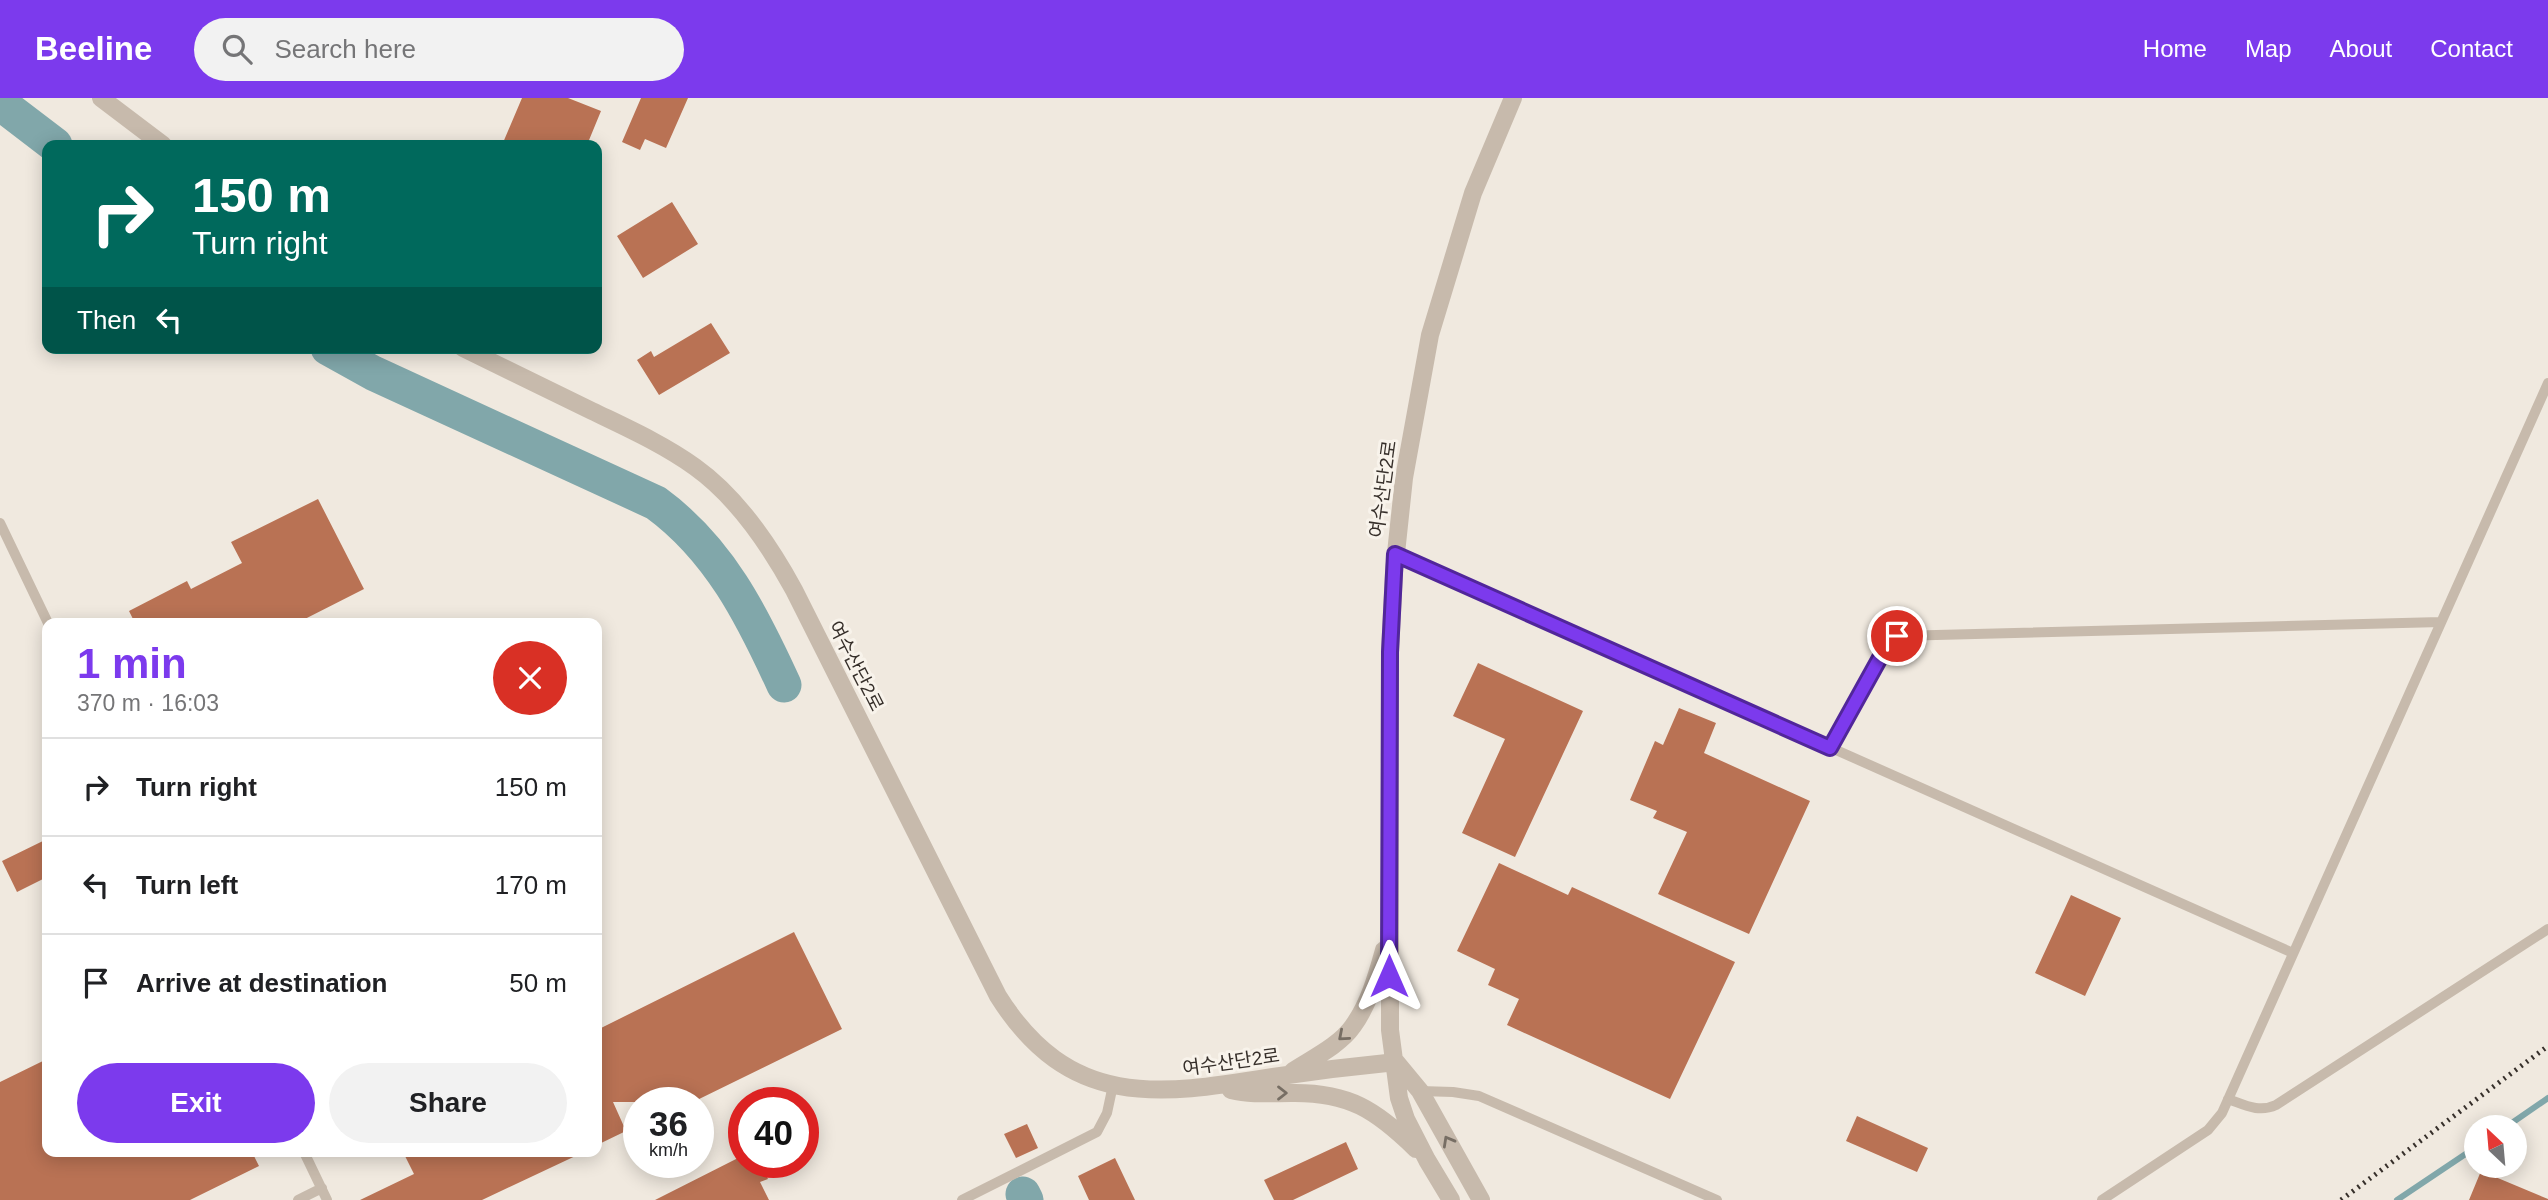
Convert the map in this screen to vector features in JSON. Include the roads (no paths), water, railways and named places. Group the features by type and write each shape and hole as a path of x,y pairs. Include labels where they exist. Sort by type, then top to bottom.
{"street":[{"path":"102,98 157,140"},
{"name":"여수산단2로","path":"475,354 647,438 695,467 723,492 762,540 794,590 998,996 1009,1014 1037,1046 1071,1069 1113,1085 1156,1091 1214,1087 1396,1062 1389,1009 1390,652 1395,554 1404,478 1430,335 1473,193 1513,98"},
{"path":"1286,1075 1323,1051 1352,1027 1370,993 1389,930"},
{"path":"1396,1062 1420,1091 1481,1200"},
{"path":"1396,1062 1399,1098 1406,1119 1451,1200"},
{"path":"1214,1087 1238,1092 1315,1093 1349,1100 1380,1116 1427,1160"}],"lane":[{"path":"2102,1200 2208,1130 2218,1119 2548,383"},
{"path":"0,523 46,618"},
{"path":"1395,554 2293,953"},
{"path":"1830,748 1886,647 1897,636 2441,622"},
{"path":"2228,1099 2257,1109 2276,1105 2548,929"},
{"path":"963,1200 1097,1132 1107,1113 1113,1085"},
{"path":"1420,1091 1479,1096 1717,1200"},
{"path":"306,1157 327,1200"},
{"path":"298,1200 321,1188"}],"waterway":[{"path":"0,103 48,140"},
{"path":"339,354 373,373 656,503 678,521 716,562 746,609 784,685"},
{"path":"2523,1115 2548,1098"},
{"path":"2397,1200 2464,1155"},
{"path":"1023,1194 1026,1200"}],"railway":[{"path":"2341,1200 2548,1046"}]}
